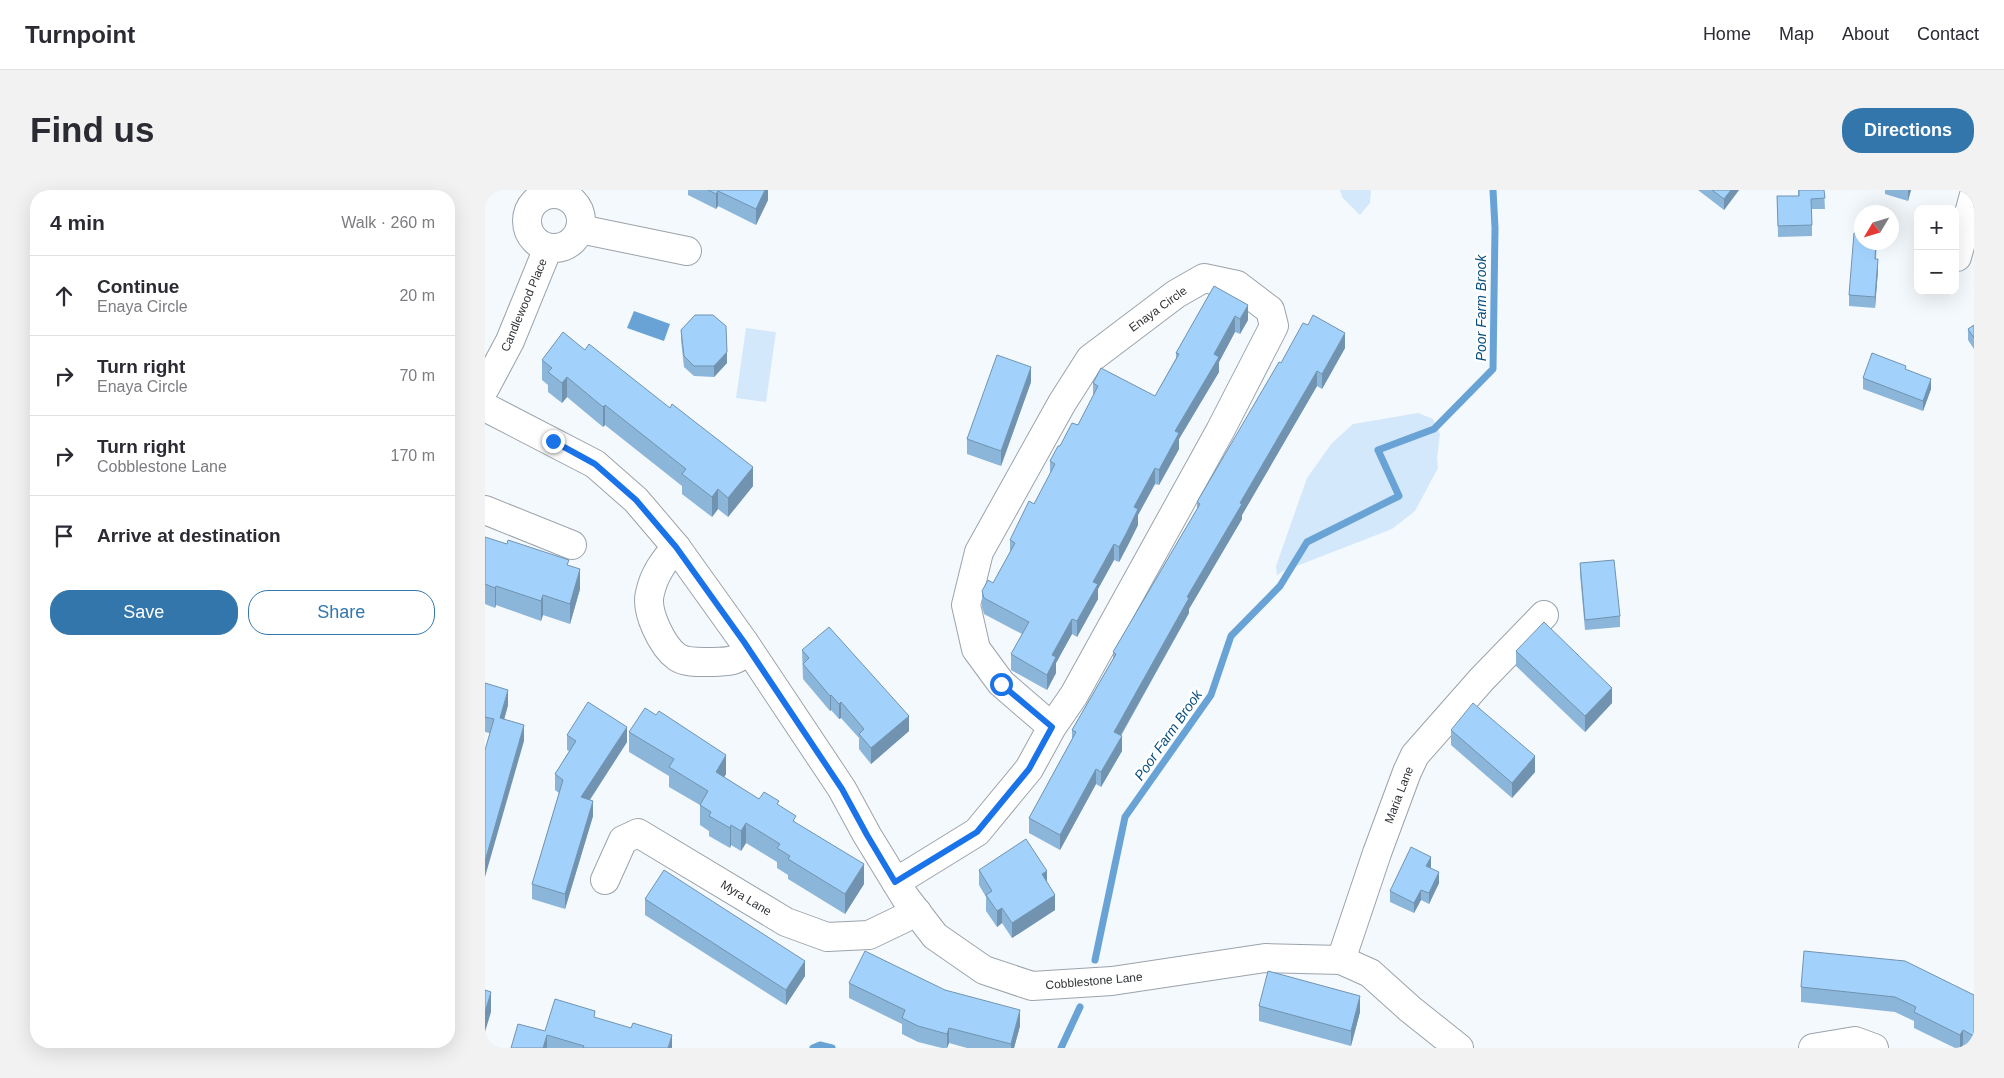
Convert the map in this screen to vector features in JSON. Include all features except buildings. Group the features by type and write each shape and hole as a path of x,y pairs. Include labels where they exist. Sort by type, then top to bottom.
{"street":[{"name":"Candlewood Place","path":"555,194 567,197 574,202 581,216 580,229 576,238 569,245 557,249 548,248 533,239 529,233 527,223 531,208 543,196 555,194"},
{"path":"1959,250 1974,195"},
{"path":"580,229 687,251"},
{"name":"Candlewood Place","path":"485,388 510,341 548,248"},
{"name":"Enaya Circle","path":"895,882 977,832 1029,769 1052,727 1074,694 1220,431 1274,326 1270,310 1237,285 1204,278 1176,294 1090,359 1062,403 979,552 966,605 976,649 1001,684 1052,727"},
{"name":"Cobblestone Lane","path":"485,407 595,464 636,500 676,547 749,650 842,789 895,882 917,912 935,936 984,970 1032,986 1112,981 1265,958 1341,960 1370,973 1416,1015 1459,1048"},
{"path":"485,510 572,545"},
{"path":"676,547 660,566 649,594 652,617 658,633 677,658 697,663 736,661 749,650"},
{"name":"Maria Lane","path":"1341,960 1377,853 1415,755 1476,686 1544,615"},
{"name":"Myra Lane","path":"605,880 623,840 638,833 786,922 827,937 869,935 917,912"},
{"path":"1813,1048 1855,1041 1874,1048"}],"shaded area":[{"path":"1340,190 1371,190 1370,203 1360,215 1342,197"},
{"path":"746,328 776,332 766,402 736,398"},
{"path":"1418,413 1433,419 1440,434 1437,458 1438,468 1415,511 1392,529 1281,572 1277,576 1276,566 1307,478 1332,443 1353,424"}],"water":[{"path":"634,311 670,324 664,341 627,328"}],"waterway":[{"name":"Poor Farm Brook","path":"1095,960 1125,817 1211,695 1231,636 1280,586 1307,542 1399,496 1378,450 1434,429 1493,369 1495,228 1493,190"},
{"name":"Poor Farm Brook","path":"1061,1048 1080,1007"},
{"name":"Poor Farm Brook","path":"813,1048 820,1045 832,1048"}],"route":[{"path":"553,441 595,464 636,500 666,534 744,642 798,722 842,789 895,882 977,832 1029,769 1052,727 1001,684"}]}
